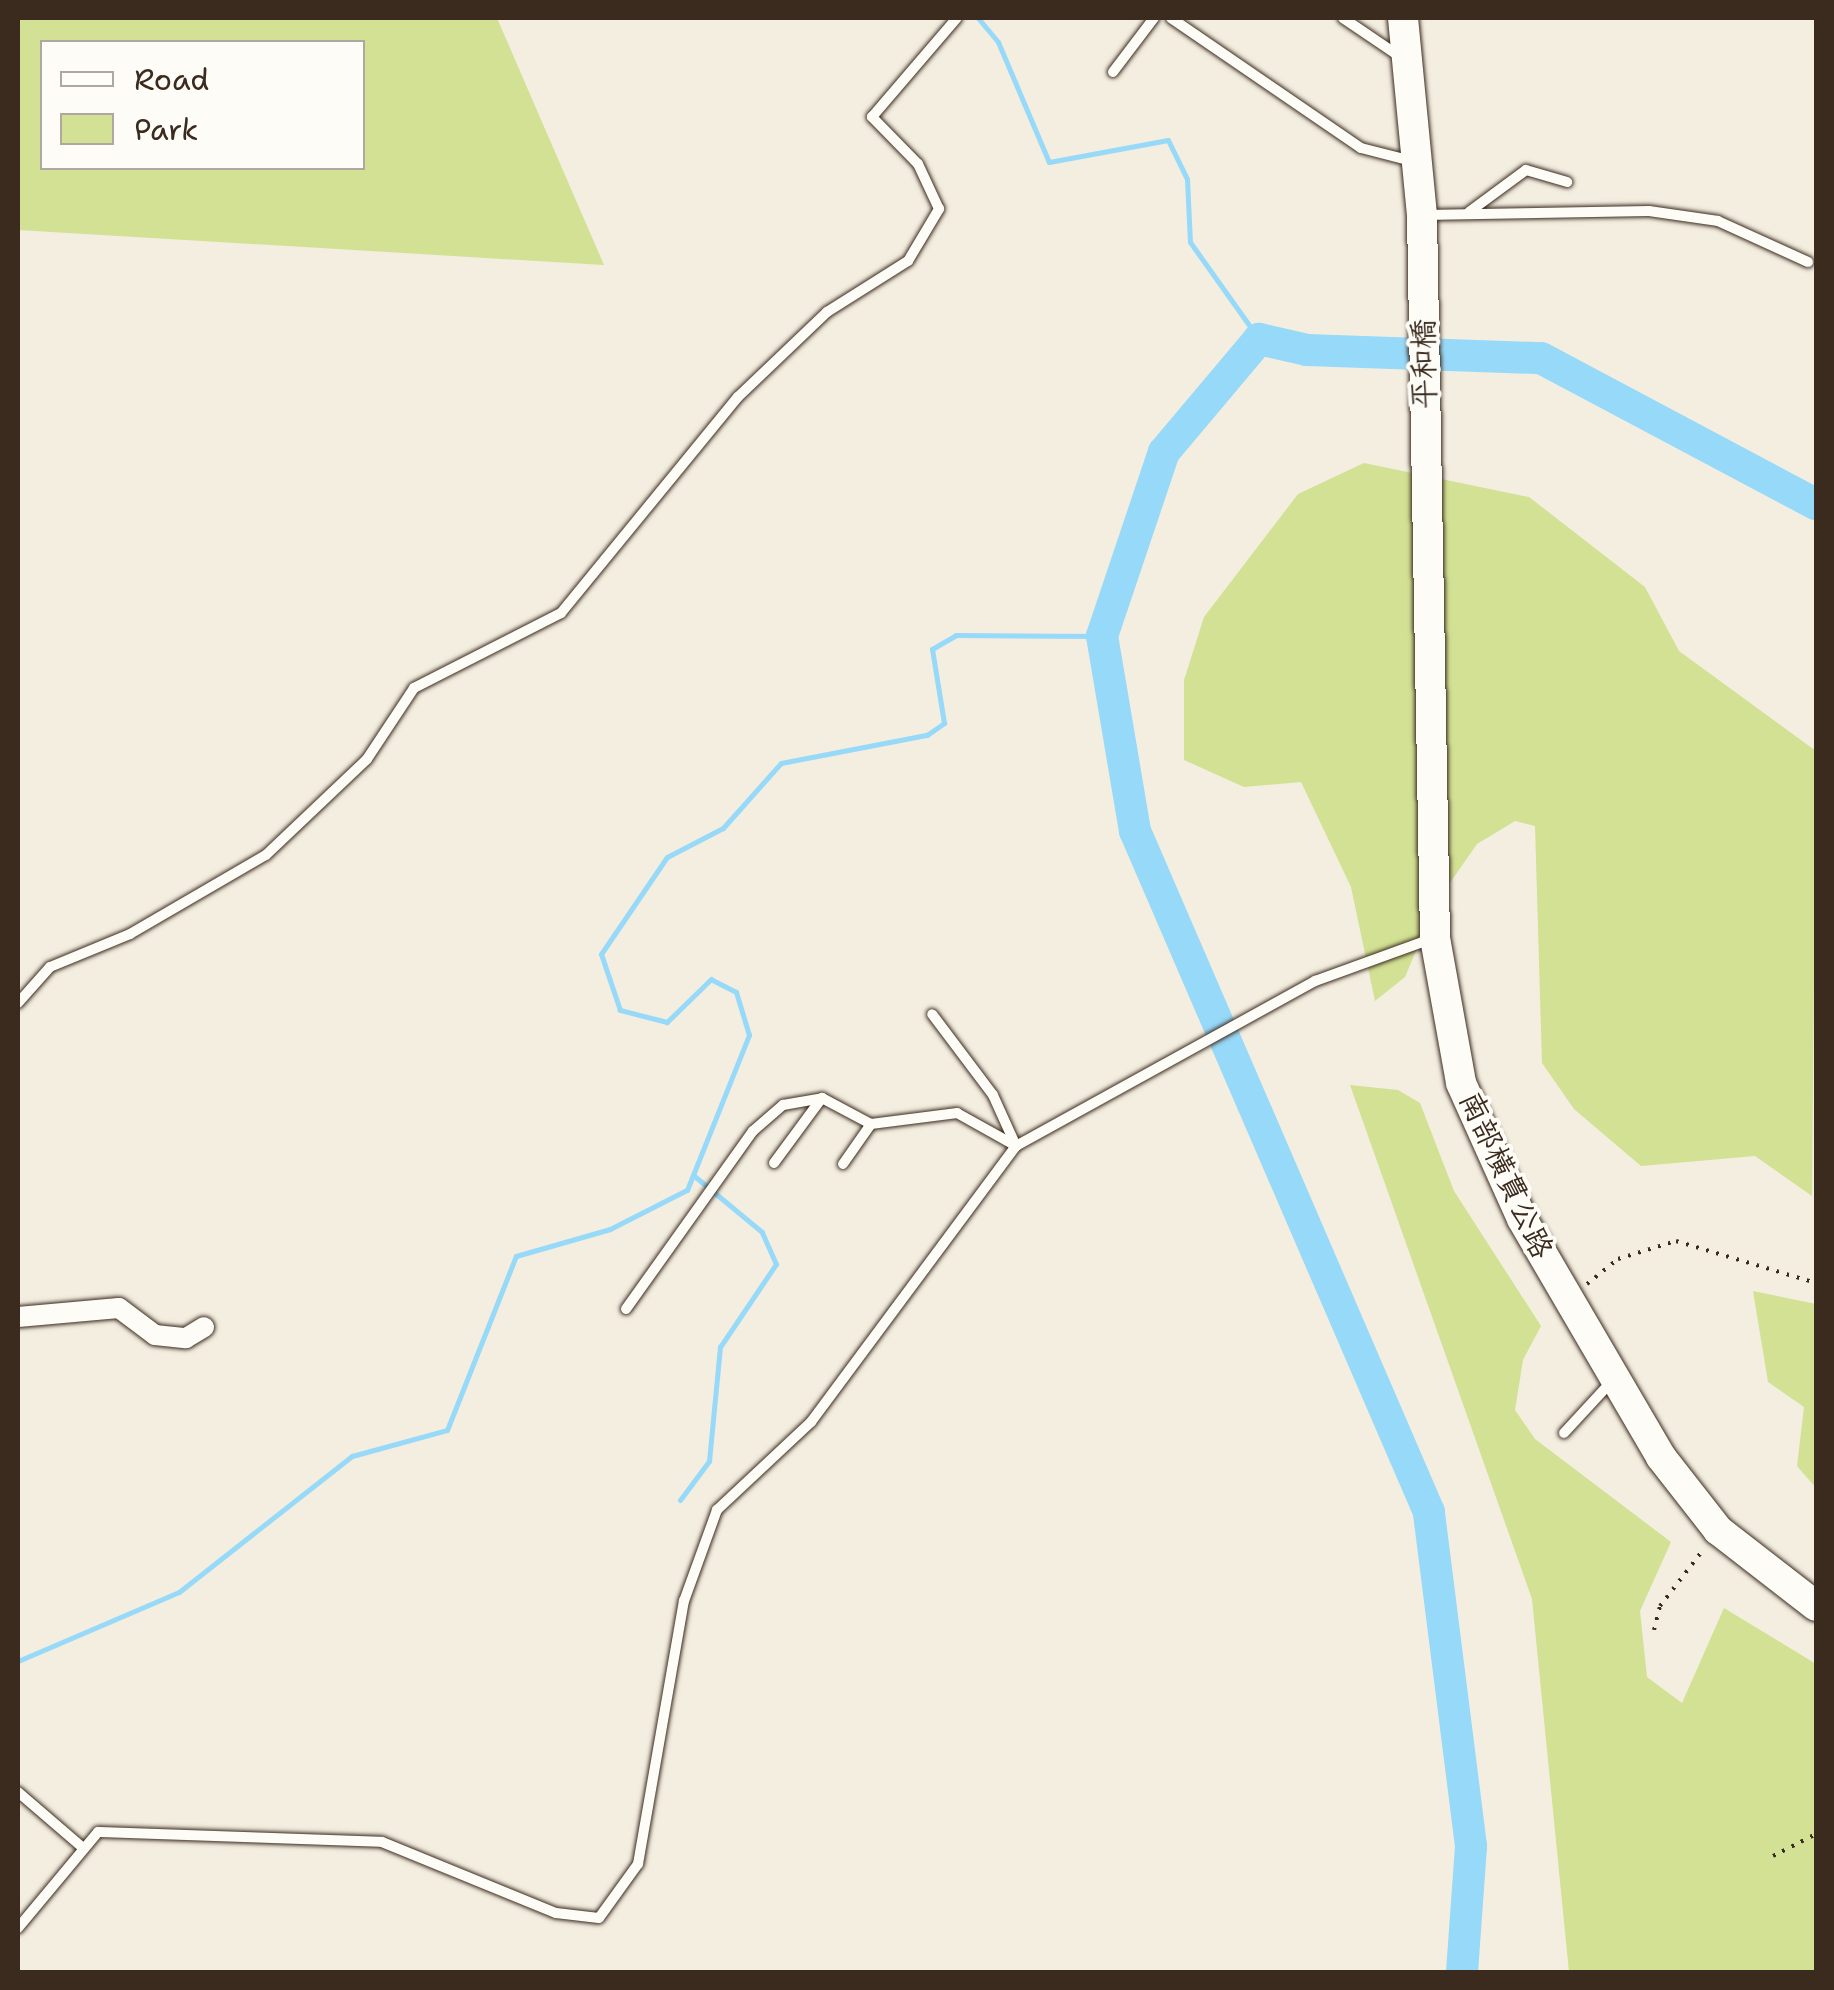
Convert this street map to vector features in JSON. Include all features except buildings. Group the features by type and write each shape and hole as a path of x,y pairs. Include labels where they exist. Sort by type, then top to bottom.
{"main road":[{"path":"1402,18 1422,207"},
{"name":"平和橋","path":"1422,207 1426,527"},
{"name":"南部橫貫公路","path":"1426,527 1434,938 1461,1083 1567,1300 1614,1378 1718,1530 1816,1606"}],"street":[{"path":"18,1317 119,1308 156,1335 186,1338 204,1326"}],"lane":[{"path":"18,1004 50,967 130,934 266,856 366,759 414,688 561,613 738,396 828,312 908,261 940,208 918,164 872,118 958,18"},
{"path":"1113,72 1154,18"},
{"path":"1171,18 1361,148 1420,163"},
{"path":"1343,18 1408,62"},
{"path":"1468,213 1526,170 1567,182"},
{"path":"1422,207 1468,213 1649,210 1718,221 1808,262"},
{"path":"18,1928 98,1832 382,1842 556,1914 598,1918 638,1864 684,1601 717,1510 821,1410 1016,1146 1315,981 1434,938"},
{"path":"932,1014 993,1095 1016,1146"},
{"path":"626,1309 782,1105 822,1098 871,1124 958,1112 1016,1146"},
{"path":"774,1162 822,1098"},
{"path":"844,1164 871,1124"},
{"path":"1564,1432 1614,1378"},
{"path":"18,1792 82,1848"}],"path":[{"path":"1567,1300 1618,1259 1676,1241 1816,1282"},
{"path":"1654,1630 1660,1606 1718,1530"},
{"path":"1773,1856 1816,1834"}],"green space":[{"path":"18,18 497,18 604,265 18,230"},
{"path":"1364,463 1529,497 1645,587 1679,651 1816,751 1812,1196 1755,1156 1641,1166 1574,1109 1542,1063 1535,826 1515,821 1477,844 1436,903 1405,977 1375,1001 1351,887 1301,782 1244,787 1184,760 1184,680 1204,617 1298,494"},
{"path":"1350,1085 1398,1090 1420,1103 1454,1191 1541,1326 1523,1360 1515,1410 1535,1439 1671,1542 1640,1611 1647,1677 1682,1703 1724,1608 1816,1664 1816,1972 1569,1972 1532,1599"},
{"path":"1753,1291 1816,1304 1816,1488 1797,1466 1804,1407 1768,1382"}],"waterway":[{"path":"978,18 998,42 1049,162 1168,140 1187,179 1190,242 1259,339"},
{"path":"1462,1972 1471,1846 1429,1512 1135,831 1102,636 1164,452 1259,339 1307,350 1541,358 1816,504"},
{"path":"18,1661 179,1592 352,1456 447,1430 516,1256 610,1229 687,1190 749,1035 736,992 711,979 667,1022 620,1010 601,954 667,857 723,828 781,763 927,735 944,723 932,649 956,635 1102,636"},
{"path":"680,1500 709,1461 720,1347 776,1264 762,1232 693,1175"}]}
